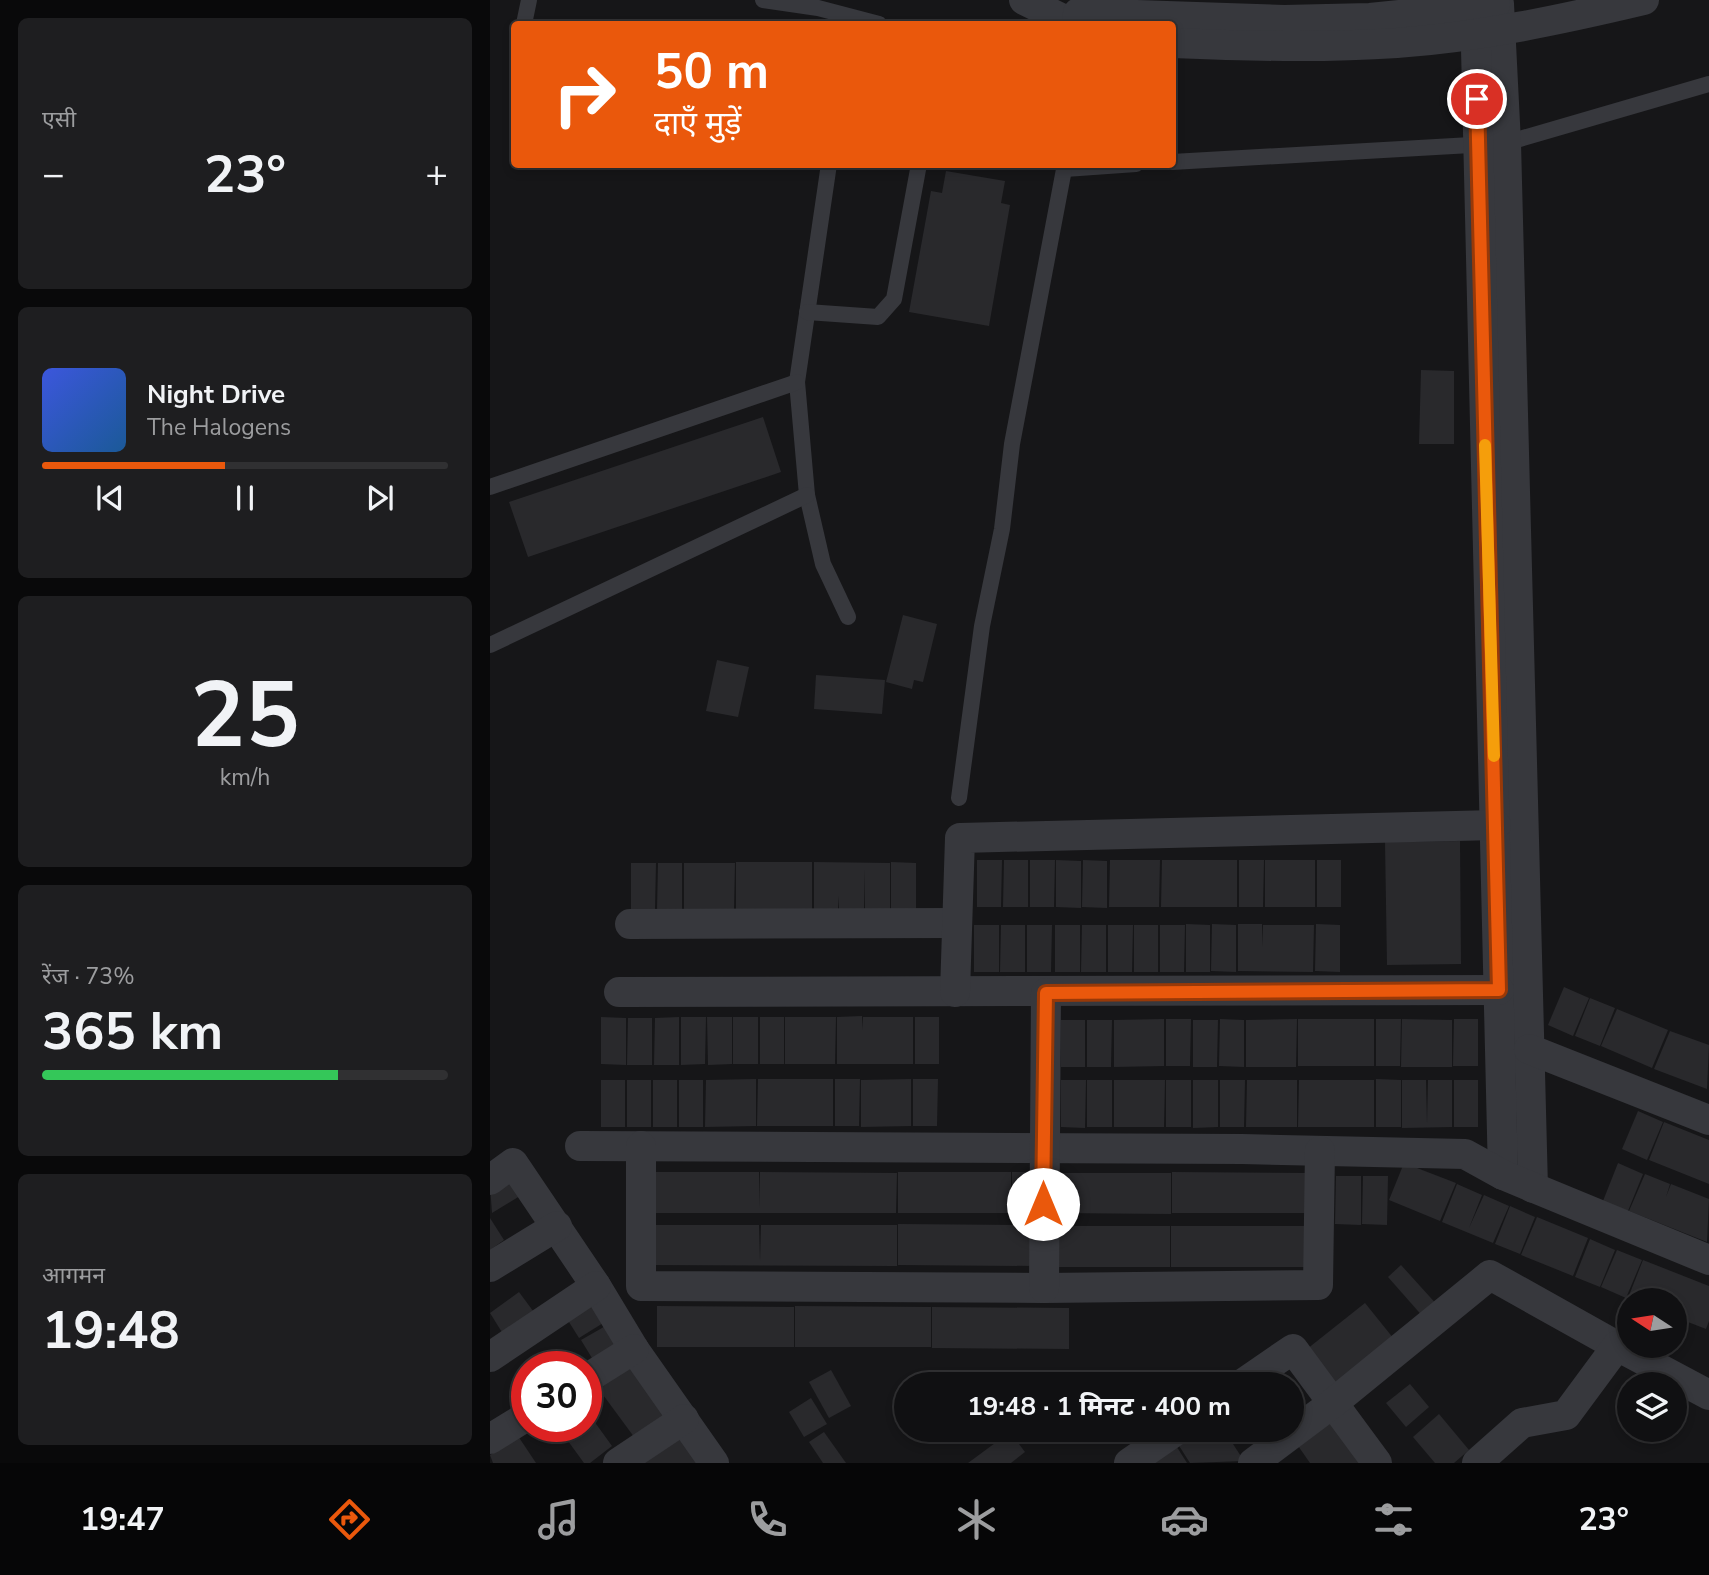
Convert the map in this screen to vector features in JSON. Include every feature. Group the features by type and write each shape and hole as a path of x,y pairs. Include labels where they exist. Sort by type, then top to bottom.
{"street":[{"path":"1024,0 1076,21 1284,20 1493,14 1565,19 1644,0"},
{"path":"1176,43 1296,47 1399,43 1493,14"},
{"path":"1493,14 1496,825 1503,1175"},
{"path":"1492,144 1533,1188"},
{"path":"955,992 960,838 1496,825"},
{"path":"630,924 957,923"},
{"path":"619,992 1499,990"},
{"path":"1044,1288 1046,993"},
{"path":"1529,1049 1709,1120"},
{"path":"580,1146 1465,1154 1503,1175 1709,1260"},
{"path":"641,1146 641,1286 1044,1288 1318,1285 1320,1151"},
{"path":"490,1180 513,1163 557,1226 634,1349 714,1463"},
{"path":"490,1267 557,1226"},
{"path":"1252,1463 1333,1403 1490,1275 1617,1346 1566,1415 1522,1423 1477,1463"},
{"path":"490,1357 596,1286"},
{"path":"602,1369 634,1349"},
{"path":"1259,1372 1293,1349 1377,1463"},
{"path":"1640,1358 1709,1395"},
{"path":"618,1463 684,1419"},
{"path":"490,1439 511,1426"},
{"path":"1129,1463 1160,1442"}],"lane":[{"path":"525,21 529,0"},
{"path":"763,0 818,8 861,21"},
{"path":"1176,162 1492,144 1709,84"},
{"path":"828,168 797,383 807,495 823,564 848,617"},
{"path":"807,312 878,317 894,299 918,168"},
{"path":"959,798 982,626 1002,528 1012,444 1065,168"},
{"path":"490,487 797,383"},
{"path":"490,645 807,495"}],"building":[{"path":"946,171 1005,181 1001,203 1010,205 989,326 909,312 931,191 942,193"},
{"path":"1421,370 1454,371 1454,444 1419,444"},
{"path":"763,417 781,472 528,557 509,502"},
{"path":"903,615 937,624 923,682 914,680 912,689 886,682"},
{"path":"717,660 749,667 738,717 706,711"},
{"path":"816,675 885,680 882,714 814,709"},
{"path":"1460,841 1461,964 1387,965 1385,842"},
{"path":"977,860 1002,860 1001,907 977,907"},
{"path":"1004,860 1028,860 1028,907 1003,907"},
{"path":"1030,860 1055,860 1054,907 1030,907"},
{"path":"1056,860 1081,861 1081,908 1056,907"},
{"path":"1083,860 1107,861 1107,908 1082,907"},
{"path":"1110,860 1160,860 1159,907 1109,907"},
{"path":"1162,860 1237,860 1237,907 1161,907"},
{"path":"1239,860 1264,860 1263,907 1239,907"},
{"path":"1265,860 1315,860 1315,907 1265,907"},
{"path":"1317,860 1341,860 1341,907 1317,907"},
{"path":"736,862 812,862 812,909 736,910"},
{"path":"814,862 890,863 890,910 865,910 865,869 864,910 839,910 839,896 838,909 814,909"},
{"path":"891,862 916,863 916,910 891,909"},
{"path":"631,863 656,863 655,910 631,910"},
{"path":"658,863 682,863 682,910 657,910"},
{"path":"684,863 735,863 734,910 684,910"},
{"path":"1186,924 1210,925 1210,972 1186,972"},
{"path":"1212,924 1236,925 1236,972 1211,971"},
{"path":"1238,924 1262,924 1262,947 1263,925 1314,925 1313,972 1238,971"},
{"path":"1316,924 1340,925 1340,972 1315,971"},
{"path":"974,925 999,925 999,972 974,972"},
{"path":"1001,925 1025,925 1025,972 1000,972"},
{"path":"1027,925 1052,925 1051,972 1027,972"},
{"path":"1055,925 1080,925 1080,972 1055,972"},
{"path":"1082,925 1106,925 1106,972 1081,972"},
{"path":"1108,925 1133,925 1132,972 1108,972"},
{"path":"1134,925 1158,925 1158,972 1134,972"},
{"path":"1160,925 1185,925 1184,972 1160,972"},
{"path":"1564,987 1589,998 1573,1036 1548,1025"},
{"path":"1590,998 1615,1008 1600,1046 1575,1036"},
{"path":"1617,1009 1668,1030 1652,1068 1601,1046"},
{"path":"862,1016 862,1030 863,1017 913,1017 913,1064 837,1064 837,1017"},
{"path":"601,1017 626,1018 626,1065 601,1064"},
{"path":"679,1017 679,1065 654,1065 655,1018"},
{"path":"681,1017 706,1017 705,1064 681,1065"},
{"path":"707,1017 732,1017 732,1064 708,1065"},
{"path":"733,1017 758,1017 758,1064 733,1064"},
{"path":"760,1017 784,1017 784,1064 760,1064"},
{"path":"785,1017 836,1017 835,1064 785,1064"},
{"path":"915,1017 939,1017 939,1064 915,1064"},
{"path":"628,1018 652,1018 652,1065 627,1065"},
{"path":"1164,1019 1164,1066 1114,1067 1114,1020"},
{"path":"1166,1019 1191,1019 1190,1066 1166,1066"},
{"path":"1220,1019 1244,1020 1244,1067 1219,1066"},
{"path":"1297,1019 1296,1067 1246,1067 1246,1020"},
{"path":"1298,1019 1374,1019 1374,1066 1298,1066"},
{"path":"1376,1019 1401,1019 1400,1066 1376,1066"},
{"path":"1402,1019 1452,1020 1452,1067 1401,1067"},
{"path":"1454,1019 1478,1019 1478,1066 1453,1066"},
{"path":"1061,1020 1085,1020 1085,1067 1061,1067"},
{"path":"1087,1020 1112,1020 1111,1067 1087,1067"},
{"path":"1193,1020 1218,1020 1217,1067 1193,1067"},
{"path":"1670,1031 1709,1045 1707,1089 1654,1069"},
{"path":"756,1079 756,1126 705,1127 706,1080"},
{"path":"758,1079 833,1079 833,1126 757,1126"},
{"path":"835,1079 860,1079 859,1126 835,1126"},
{"path":"911,1079 911,1126 861,1127 861,1080"},
{"path":"913,1079 938,1079 937,1126 913,1126"},
{"path":"1376,1079 1401,1080 1401,1127 1376,1127"},
{"path":"601,1080 625,1080 625,1127 601,1127"},
{"path":"627,1080 651,1080 651,1127 627,1127"},
{"path":"653,1080 677,1080 677,1127 653,1127"},
{"path":"679,1080 703,1080 703,1127 679,1127"},
{"path":"1061,1080 1086,1080 1085,1128 1061,1127"},
{"path":"1087,1080 1112,1080 1112,1127 1087,1127"},
{"path":"1114,1080 1165,1080 1164,1127 1114,1127"},
{"path":"1166,1080 1191,1080 1191,1127 1166,1127"},
{"path":"1193,1080 1218,1080 1218,1127 1193,1128"},
{"path":"1220,1080 1245,1080 1244,1127 1220,1127"},
{"path":"1247,1080 1297,1080 1297,1127 1246,1127"},
{"path":"1299,1080 1374,1080 1374,1127 1298,1127"},
{"path":"1402,1080 1426,1080 1427,1123 1428,1080 1452,1080 1452,1127 1402,1128"},
{"path":"1454,1080 1478,1080 1478,1127 1454,1127"},
{"path":"1638,1111 1663,1122 1647,1160 1622,1149"},
{"path":"1664,1122 1709,1140 1709,1184 1649,1160"},
{"path":"1404,1163 1456,1183 1440,1221 1389,1200"},
{"path":"1618,1163 1643,1174 1628,1211 1603,1201"},
{"path":"511,1172 525,1193 492,1213 490,1186"},
{"path":"646,1172 759,1172 759,1208 760,1172 897,1173 896,1213 646,1213"},
{"path":"898,1172 1011,1172 1011,1213 898,1213"},
{"path":"1012,1172 1034,1172 1034,1213 1012,1213"},
{"path":"1172,1172 1308,1173 1309,1213 1172,1213"},
{"path":"1058,1173 1171,1173 1171,1214 1057,1213"},
{"path":"1645,1174 1670,1184 1666,1197 1671,1184 1709,1199 1707,1242 1629,1211"},
{"path":"1336,1176 1361,1176 1361,1225 1335,1224"},
{"path":"1363,1176 1388,1176 1387,1225 1362,1224"},
{"path":"1457,1184 1482,1195 1469,1228 1484,1195 1509,1206 1493,1243 1442,1222"},
{"path":"1510,1206 1535,1217 1520,1254 1495,1244"},
{"path":"1537,1217 1588,1238 1573,1276 1521,1255"},
{"path":"490,1218 504,1240 490,1250"},
{"path":"898,1224 1034,1225 1034,1266 898,1265"},
{"path":"646,1225 759,1225 760,1261 761,1225 897,1225 897,1266 646,1265"},
{"path":"1056,1226 1170,1226 1170,1267 1056,1267"},
{"path":"1171,1226 1308,1226 1307,1267 1171,1267"},
{"path":"1590,1239 1615,1250 1600,1287 1575,1277"},
{"path":"1617,1250 1642,1260 1630,1288 1617,1288 1617,1294 1601,1287"},
{"path":"1643,1260 1709,1286 1709,1321 1706,1329 1687,1322 1687,1288 1632,1288"},
{"path":"1401,1265 1439,1307 1425,1319 1388,1277"},
{"path":"519,1292 539,1319 508,1342 490,1313"},
{"path":"592,1295 608,1320 579,1338 564,1314"},
{"path":"1365,1303 1398,1344 1335,1394 1302,1353"},
{"path":"657,1306 794,1307 794,1347 657,1347"},
{"path":"795,1306 931,1307 931,1347 795,1347"},
{"path":"932,1307 1069,1308 1069,1349 932,1348"},
{"path":"609,1324 622,1347 602,1359 602,1351 588,1351 581,1340"},
{"path":"635,1361 676,1418 640,1445 602,1393 602,1385"},
{"path":"831,1370 851,1406 829,1418 809,1382"},
{"path":"1410,1384 1429,1407 1406,1427 1386,1403"},
{"path":"811,1398 827,1424 804,1437 789,1412"},
{"path":"1439,1414 1469,1450 1454,1463 1435,1463 1413,1437"},
{"path":"1329,1415 1363,1463 1310,1463 1295,1442 1304,1442 1304,1433"},
{"path":"675,1429 699,1463 638,1463"},
{"path":"602,1432 612,1446 590,1463 584,1463 569,1442 602,1442"},
{"path":"824,1432 846,1463 823,1463 809,1442"},
{"path":"511,1441 522,1442 536,1463 493,1463 490,1455"},
{"path":"996,1442 1018,1442 1025,1452 1011,1463 968,1463"},
{"path":"1177,1442 1232,1442 1244,1461 1190,1463"},
{"path":"1175,1444 1187,1463 1144,1463"}],"slow traffic":[{"path":"1485,445 1494,756"}],"route":[{"path":"1043,1204 1046,993 1499,990 1477,99"}]}
